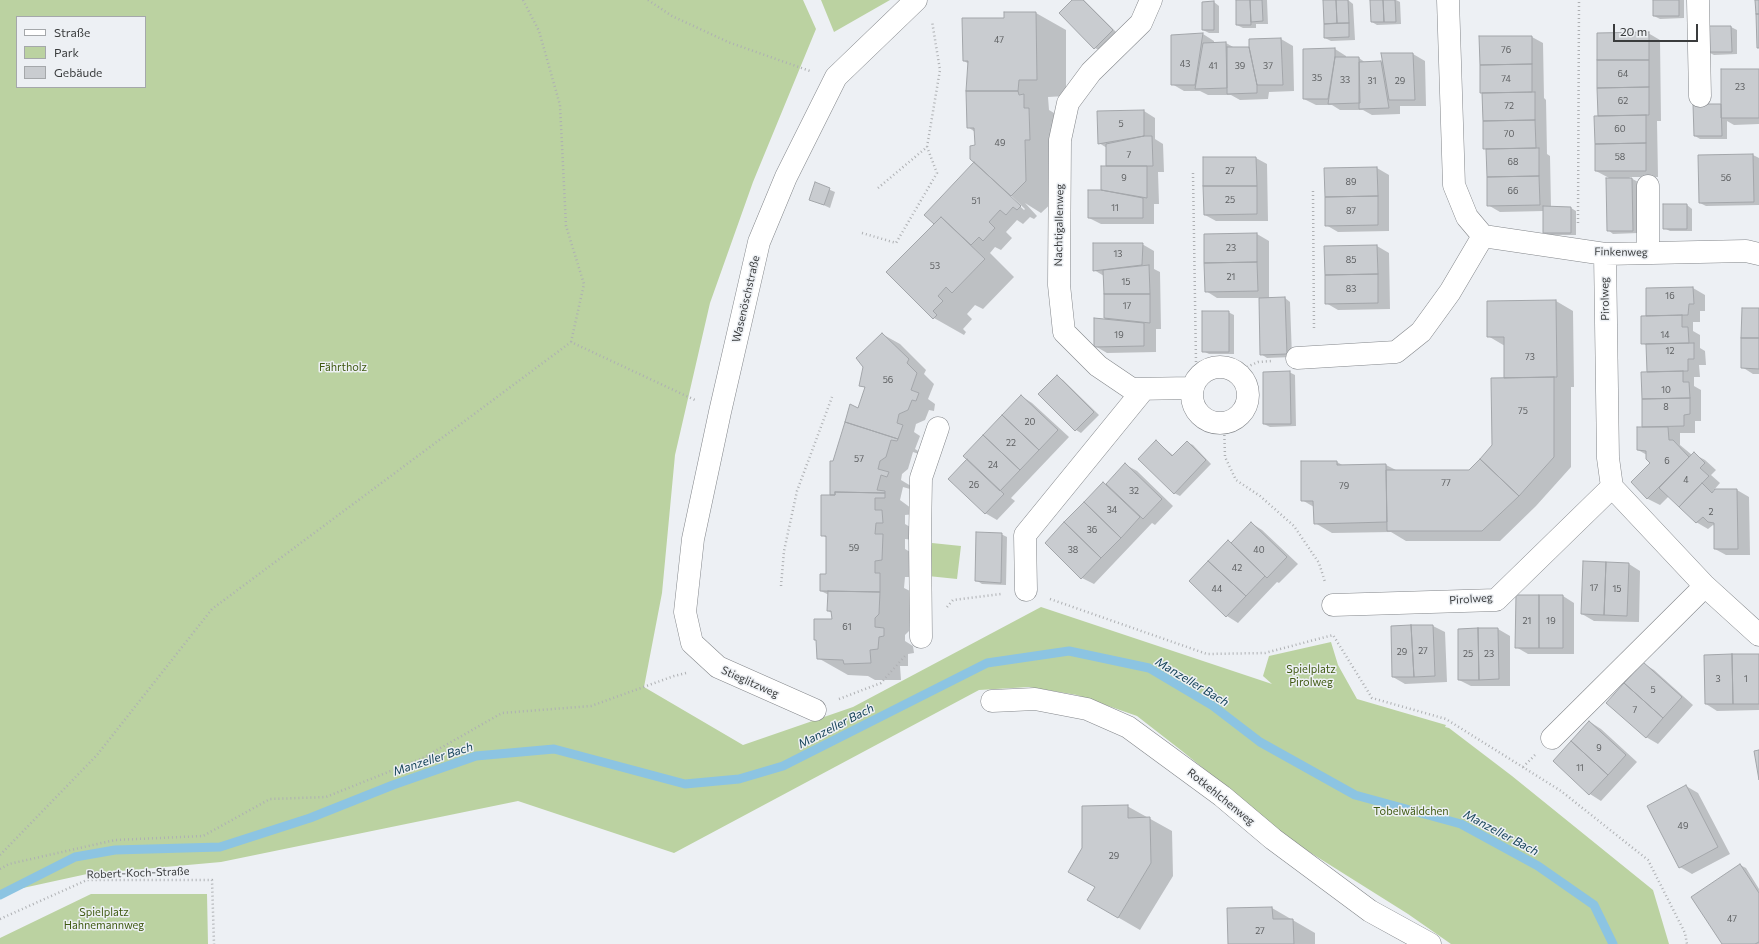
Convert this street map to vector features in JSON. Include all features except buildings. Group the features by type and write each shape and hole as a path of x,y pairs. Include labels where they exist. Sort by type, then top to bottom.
{"street":[{"name":"Wasenöschstraße","path":"692,643 685,612 692,539 759,242 786,177 836,77 916,0"},
{"name":"Nachtigallenweg","path":"1151,0 1141,23 1091,72 1068,103 1060,140 1059,285 1064,332 1098,366 1132,389 1194,383"},
{"path":"1306,358 1396,352 1421,332 1450,292 1483,236 1467,217 1454,185 1448,0"},
{"path":"1698,0 1700,96"},
{"path":"1648,186 1648,253"},
{"name":"Finkenweg","path":"1483,236 1604,254 1746,251 1759,254"},
{"name":"Pirolweg","path":"1333,605 1496,600 1612,487 1608,458 1604,254"},
{"path":"1216,367 1226,367 1236,372 1244,380 1248,390 1247,401 1242,411 1234,419 1224,423 1213,422 1203,418 1195,409 1192,399 1194,383 1205,370 1216,367"},
{"path":"1026,590 1025,535 1144,389"},
{"path":"921,638 921,478 938,428"},
{"path":"1612,487 1705,586 1759,635"},
{"path":"1552,738 1705,586"},
{"name":"Stieglitzweg","path":"692,643 718,667 815,710"},
{"name":"Rotkehlchenweg","path":"992,701 1035,699 1088,709 1128,727 1222,796 1273,839 1370,911 1430,944"}],"path":[{"path":"0,855 97,755 212,609 571,342 584,284 566,226 560,105 539,31 523,0"},
{"path":"648,0 672,16 728,42 806,70"},
{"path":"1578,250 1579,0"},
{"path":"862,233 896,243 937,173 927,147 940,70 934,26 931,20"},
{"path":"878,188 927,147"},
{"path":"1193,173 1194,383"},
{"path":"1236,372 1258,362 1306,358 1313,191"},
{"path":"571,342 720,412"},
{"path":"781,586 784,551 797,491 832,397"},
{"path":"1224,423 1225,457 1236,480 1260,496 1294,526 1319,563 1333,605 1333,635 1372,698 1446,719 1561,791 1648,860 1685,933 1687,944"},
{"path":"815,710 845,696 881,683 953,600 1026,590 1207,654 1265,653 1333,635"},
{"path":"0,869 9,864 115,840 203,836 270,799 326,797 423,758 502,714 591,706 674,676 718,667"},
{"name":"Robert-Koch-Straße","path":"0,919 88,880 212,880 214,944"}],"green space":[{"name":"Fährtholz","path":"0,0 803,0 816,29 753,182 710,303 675,455 662,593 644,687 743,745 853,707 1041,607 1272,684 1263,676 1269,656 1331,642 1338,665 1357,699 1446,725 1445,727 1449,728 1512,776 1653,890 1669,944 1451,944 1408,914 1295,843 1137,716 1077,695 1029,687 979,690 674,853 518,801 221,862 87,874 0,893"},
{"path":"821,0 890,0 834,32"},
{"path":"932,543 961,546 957,579 928,576"},
{"name":"Spielplatz Hahnemannweg","path":"91,894 207,894 208,944 0,944 0,938"}],"waterway":[{"name":"Manzeller Bach","path":"0,895 75,857 115,850 220,847 310,818 393,785 476,756 554,749 685,784 739,779 783,766 987,663 1069,651 1149,668 1213,706 1260,742 1355,795 1461,824 1538,866 1594,905 1613,944"}],"park label":[{"name":"Spielplatz Pirolweg","path":"1311,675"},
{"name":"Tobelwäldchen","path":"1411,811"}]}
